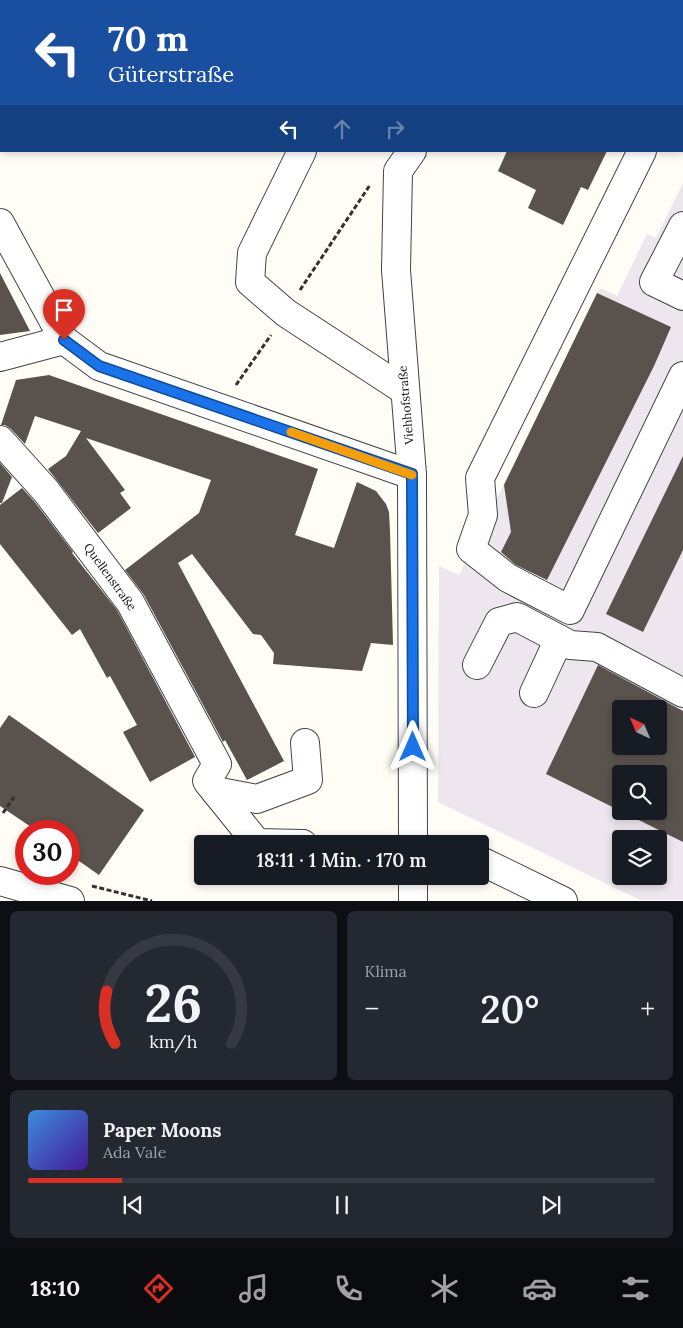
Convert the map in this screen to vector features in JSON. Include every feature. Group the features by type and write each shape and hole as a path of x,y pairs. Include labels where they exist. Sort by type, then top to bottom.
{"street":[{"path":"302,152 252,253 250,282 286,313 404,390"},
{"name":"Viehhofstraße","path":"411,152 398,171 396,270 412,474 413,835"},
{"path":"642,152 480,478 484,515 472,549 508,578 570,610 683,376"},
{"path":"0,224 64,340 99,366 412,474"},
{"path":"681,233 654,282 683,296"},
{"path":"0,357 64,340"},
{"name":"Quellenstraße","path":"0,440 46,490 130,602 218,764 211,786"},
{"path":"477,665 499,622 517,617 570,645 597,647 683,693"},
{"path":"534,693 559,639"},
{"path":"211,786 257,799 308,780 305,743"},
{"path":"211,786 250,835"},
{"path":"489,865 563,900"},
{"path":"0,881 77,892"},
{"path":"413,885 413,900"}],"path":[{"path":"221,407 372,183"},
{"path":"3,813 14,797"},
{"path":"77,892 152,900"}],"shaded area":[{"path":"683,183 683,900 640,900 438,802 439,566 459,575 600,288 617,296 647,234 656,238"}],"building":[{"path":"507,152 607,152 588,190 581,187 563,225 528,208 536,190 498,171"},
{"path":"0,273 30,331 0,335"},
{"path":"597,293 671,327 654,366 547,580 516,565 501,552 511,532 504,485"},
{"path":"49,375 318,469 295,535 334,548 357,482 376,491 386,504 389,512 390,531 393,645 371,643 362,671 273,664 274,653 261,635 253,634 192,554 178,563 284,761 247,780 225,740 223,742 144,595 125,570 199,513 211,480 86,438 125,490 120,493 131,508 98,533 48,469 66,456 81,431 35,416 25,444 11,429 1,425 16,380"},
{"path":"683,456 683,550 643,632 606,614"},
{"path":"0,463 12,477 2,503 0,503"},
{"path":"22,488 117,610 195,757 150,782 123,732 137,725 110,676 107,678 80,629 72,635 0,544 0,505"},
{"path":"598,665 663,700 612,700 612,755 668,755 668,703 683,711 683,842 667,834 667,830 659,830 639,820 667,820 667,765 612,765 612,807 546,774"},
{"path":"9,715 144,810 99,875 80,862 80,820 21,820 0,806 0,728"}],"slow traffic":[{"path":"291,432 412,475"}],"route":[{"path":"64,340 99,366 412,474 413,747"}]}
